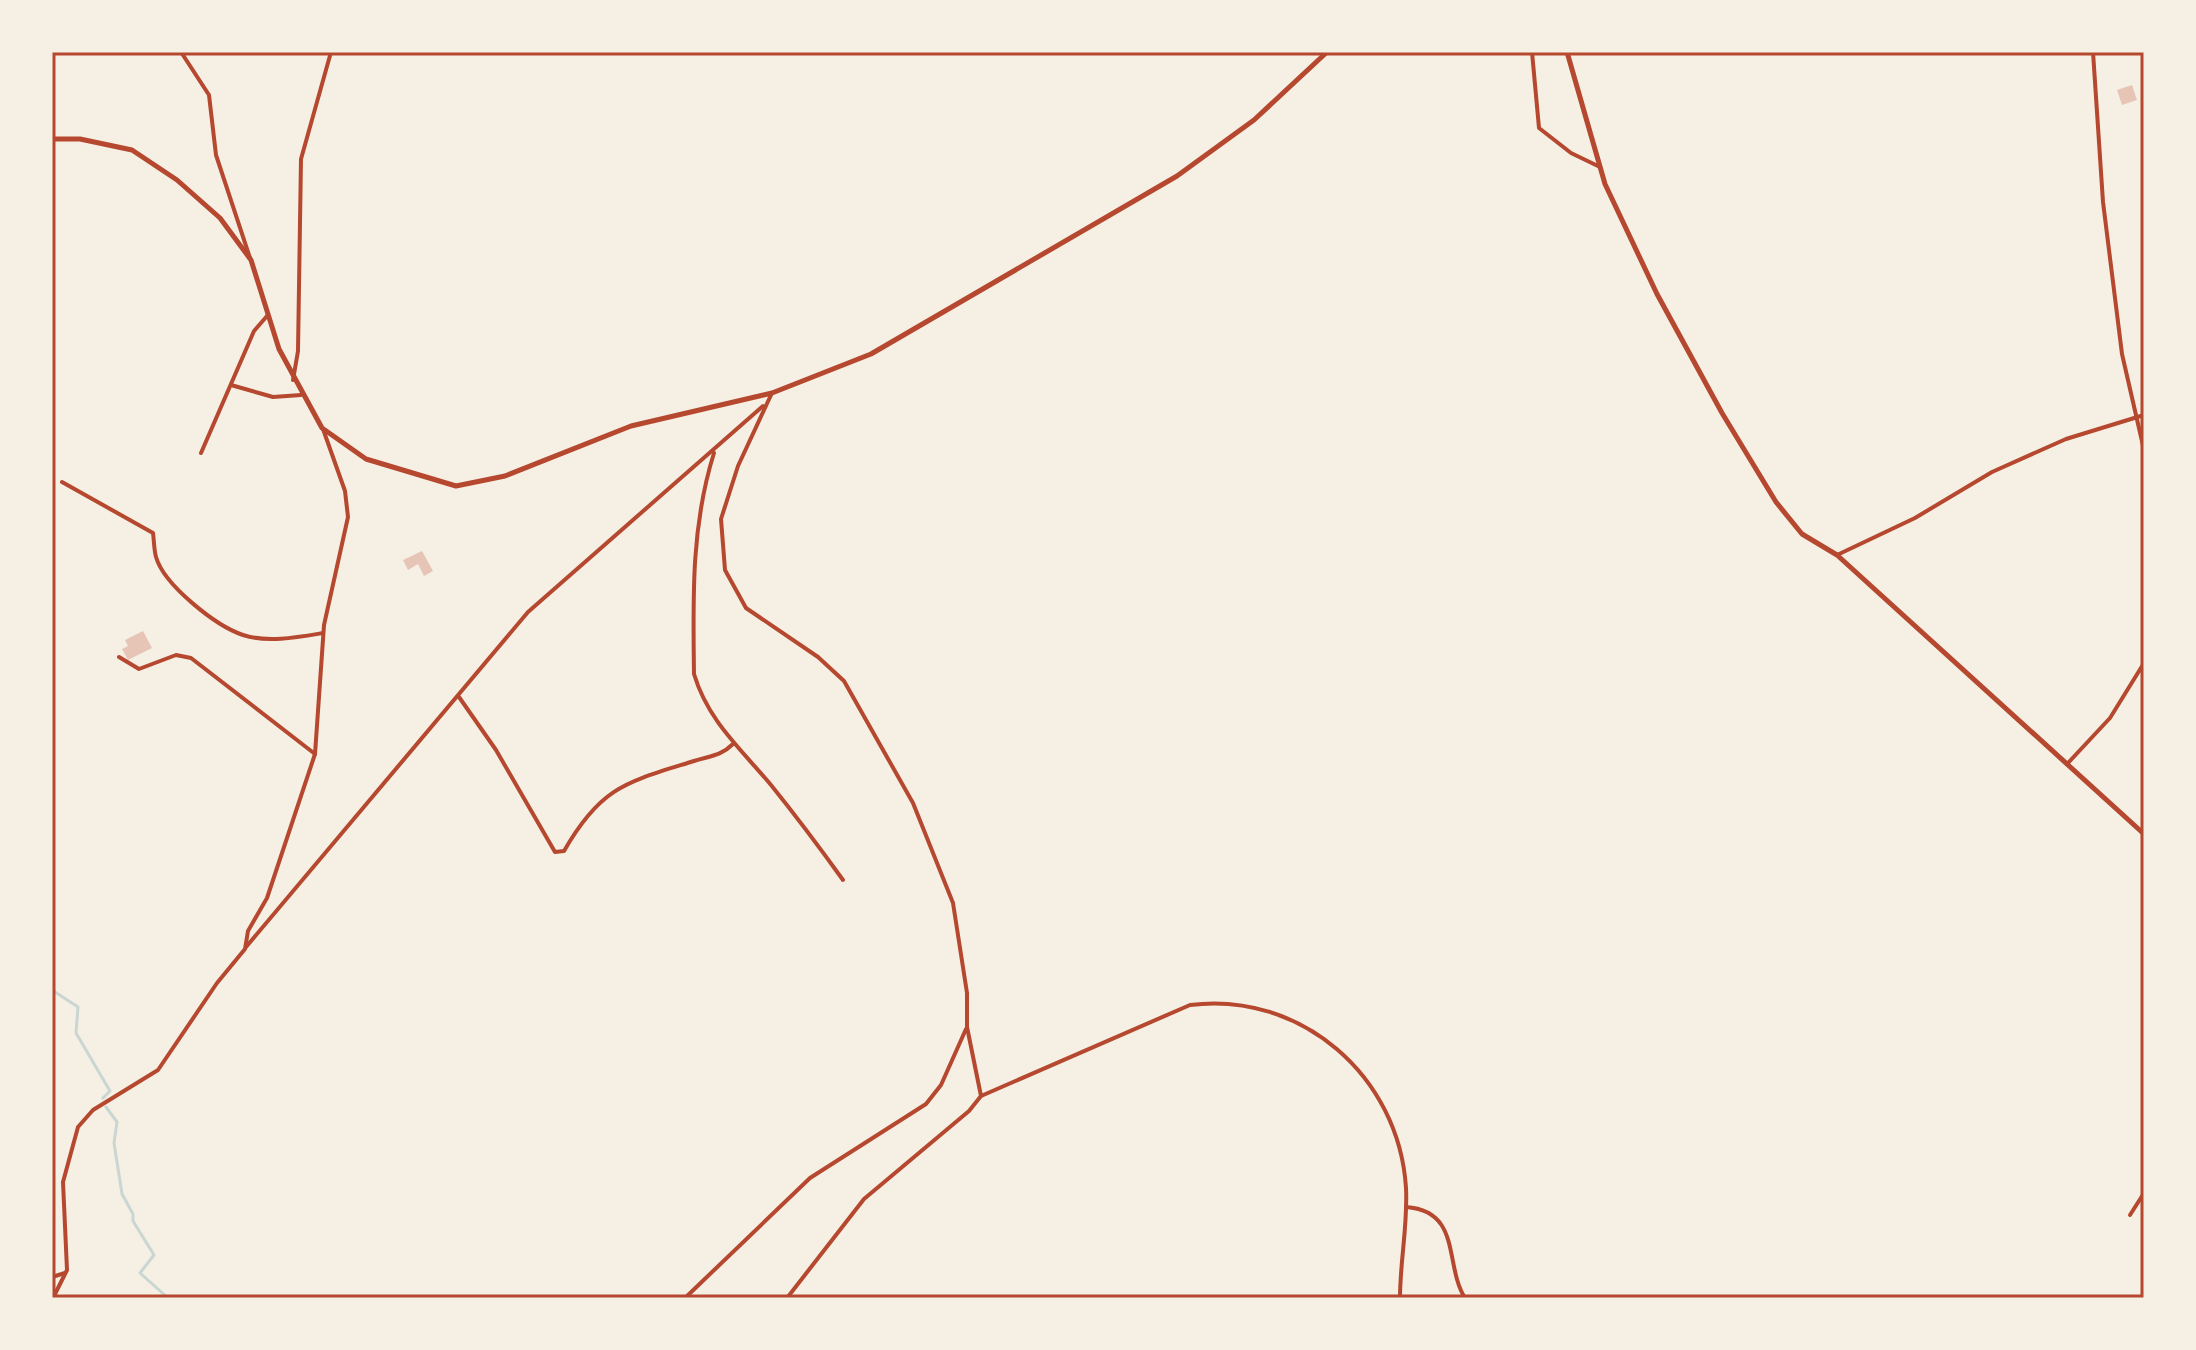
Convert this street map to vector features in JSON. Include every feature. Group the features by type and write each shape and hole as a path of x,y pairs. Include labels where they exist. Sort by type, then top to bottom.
{"main road":[{"path":"52,139 80,139 132,150 177,180 220,218 251,260 267,316 293,380 322,428 366,459 456,486 505,476 631,426 772,393 871,354 1138,201 1254,120 1327,52"},
{"path":"1567,52 1600,167 1657,294 1755,467 1802,534 1837,555 2144,834"}],"street":[{"path":"138,52 156,52"},
{"path":"181,52 209,95 216,155 251,260"},
{"path":"293,380 298,351 301,159 331,52"},
{"path":"1532,52 1539,128 1571,153 1600,167"},
{"path":"2093,52 2103,202 2122,354 2144,450"},
{"path":"201,453 254,331 267,316"},
{"path":"231,385 273,397 301,395"},
{"path":"772,393 738,466 721,519 725,570 746,608 818,657 844,681 896,771 953,903 967,993 967,1027 981,1096"},
{"path":"53,1298 65,1273 63,1182 78,1127 93,1110 158,1070 217,983 528,612 764,405"},
{"path":"1837,555 1915,518 1992,472 2053,444 2138,420 2144,415"},
{"path":"245,949 248,931 267,898 315,754 323,633 348,517 345,491 322,428"},
{"path":"714,451 703,487 693,568 694,674 716,723 771,785 843,880"},
{"path":"62,482 153,533 156,559 178,590 226,627 243,635 263,637 323,633"},
{"path":"119,657 139,669 176,655 191,658 315,754"},
{"path":"2067,764 2110,718 2144,663"},
{"path":"459,697 496,750 555,852 564,851 577,828 606,794 647,775 723,755 733,744"},
{"path":"787,1298 864,1199 969,1111 981,1096 1190,1005 1220,1001 1258,1007 1293,1019 1359,1067 1386,1109 1398,1140 1406,1207 1400,1298"},
{"path":"685,1298 810,1178 926,1104 941,1085 967,1027"},
{"path":"2130,1215 2144,1193"},
{"path":"1406,1207 1418,1208 1438,1218 1453,1251 1459,1286 1465,1298"},
{"path":"52,1277 65,1273"}],"building":[{"path":"2132,85 2137,100 2122,105 2117,90"},
{"path":"422,551 433,571 424,576 418,564 408,570 403,560"},
{"path":"143,631 152,648 128,660 122,649 128,646 125,640"}],"waterway":[{"path":"52,990 78,1007 76,1033 110,1091 103,1098"},
{"path":"106,1107 117,1122 114,1143 122,1194 133,1214 133,1221 154,1255 140,1273 168,1298"}]}
